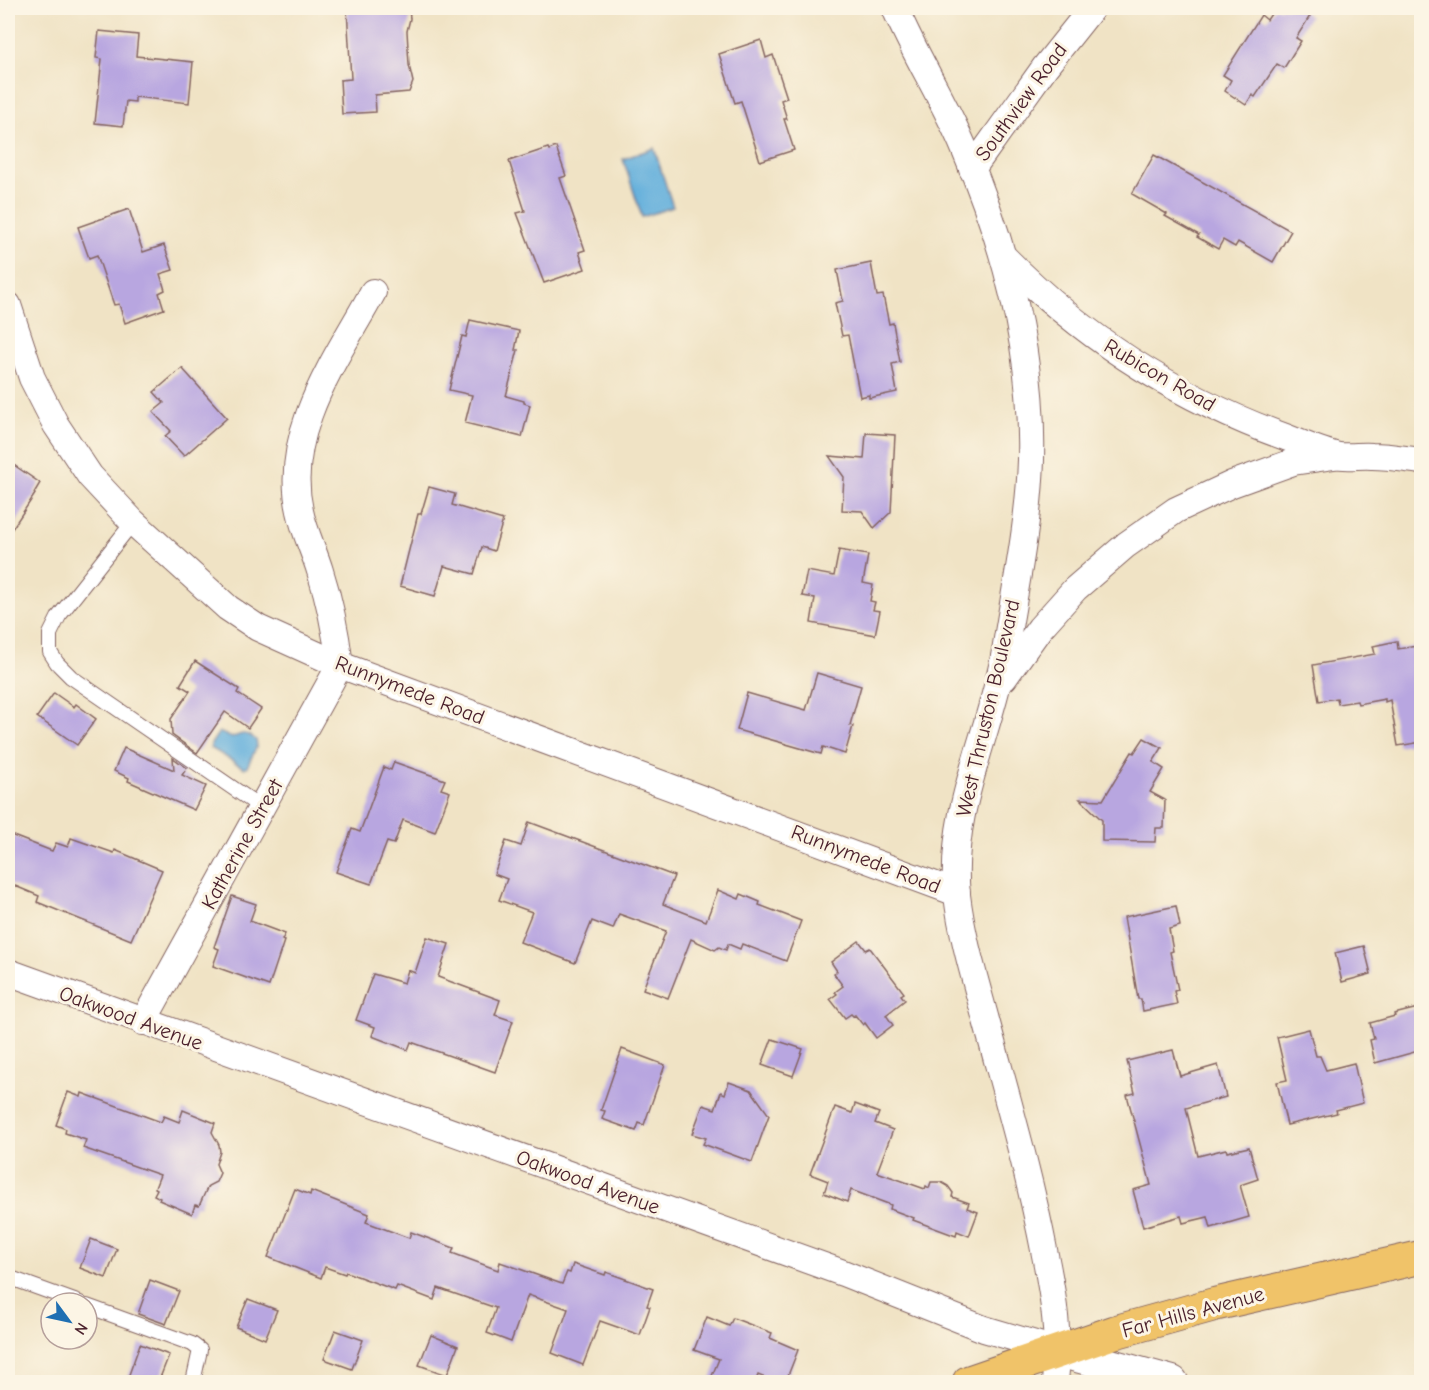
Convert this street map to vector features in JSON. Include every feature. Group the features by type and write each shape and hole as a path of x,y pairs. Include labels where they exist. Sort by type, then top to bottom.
{"main road":[{"name":"Far Hills Avenue","path":"969,1383 1059,1351 1216,1304 1422,1257"}],"street":[{"name":"West Thruston Boulevard","path":"895,8 963,145 1005,258 1019,316 1029,399 1031,459 1026,524 996,692 963,811 957,855 957,893 967,947 1040,1228 1053,1295 1059,1351 1055,1383"},
{"name":"Southview Road","path":"972,169 1045,67 1092,8"},
{"name":"Rubicon Road","path":"1005,258 1053,304 1099,340 1153,376 1205,405 1261,429 1337,456"},
{"path":"340,665 330,606 300,511 296,470 301,436 312,404 373,292"},
{"name":"Runnymede Road","path":"10,321 32,378 56,424 90,476 133,522 228,608 258,628 340,665 957,893"},
{"name":"Rubicon Road","path":"996,692 1013,664 1040,628 1081,584 1126,544 1176,510 1232,484 1293,462 1337,456 1373,456 1422,461"},
{"name":"Katherine Street","path":"143,1022 340,665"},
{"name":"Oakwood Avenue","path":"8,972 843,1273 984,1329 1172,1383"}],"lane":[{"path":"133,522 59,616 50,634 50,652 71,677 262,808"},
{"path":"8,1277 47,1291"},
{"path":"99,1310 192,1344 200,1350 193,1383"}],"water":[{"path":"654,148 673,207 642,217 623,159"},
{"path":"219,732 232,738 242,734 256,740 257,746 247,767 244,768 211,748"}],"building":[{"path":"347,8 409,8 410,19 407,31 409,65 413,82 409,92 375,95 376,112 342,114 340,80 351,79"},
{"path":"1275,8 1297,8 1310,16 1296,38 1301,41 1284,68 1277,64 1255,97 1252,95 1246,105 1225,91 1231,80 1223,75 1261,15 1267,20"},
{"path":"99,31 138,35 136,56 193,62 189,103 135,97 135,102 126,101 123,126 95,123 102,59 96,58"},
{"path":"761,40 766,58 773,55 787,98 781,100 787,119 784,119 794,150 760,161 741,101 735,103 719,54"},
{"path":"556,147 566,176 560,178 585,250 579,252 585,269 544,283 517,213 525,211 509,161"},
{"path":"1154,155 1291,231 1273,262 1238,242 1235,247 1223,240 1218,249 1197,237 1199,235 1165,216 1167,214 1132,194"},
{"path":"129,209 143,252 164,245 173,270 160,274 165,290 159,293 164,309 125,323 119,304 114,305 97,255 89,258 78,227"},
{"path":"871,263 877,296 883,295 889,324 893,323 900,362 892,364 897,392 869,398 869,395 860,397 848,335 842,336 835,303 843,301 837,270"},
{"path":"470,320 519,331 515,350 518,350 506,396 530,405 522,437 465,423 472,395 449,390 462,336 466,337"},
{"path":"182,368 227,418 184,456 165,436 171,431 153,412 164,403 154,392"},
{"path":"866,433 895,435 891,512 874,528 862,511 842,510 844,477 829,456 864,459"},
{"path":"8,461 40,483 8,535"},
{"path":"429,487 455,494 452,505 503,520 494,551 482,547 474,574 444,566 435,596 400,586 418,514 421,514"},
{"path":"839,550 868,555 863,583 873,585 870,601 875,602 873,610 880,611 875,635 811,623 815,598 802,596 807,571 834,576"},
{"path":"1397,641 1398,649 1417,646 1422,670 1422,742 1398,746 1390,700 1358,704 1357,701 1338,704 1337,698 1319,701 1313,665 1375,654 1373,646"},
{"path":"195,661 239,689 237,693 261,709 248,728 225,712 197,753 172,735 171,719 190,691 180,685"},
{"path":"817,673 861,686 845,754 823,747 821,754 737,730 747,693 806,710"},
{"path":"54,693 74,707 76,704 96,719 77,745 37,717"},
{"path":"1144,738 1162,748 1153,762 1164,769 1150,792 1165,800 1164,828 1156,828 1155,842 1102,841 1102,820 1080,799 1103,800 1132,752 1134,753"},
{"path":"124,748 174,770 173,758 187,768 182,775 206,786 194,810 128,781 129,778 114,771"},
{"path":"394,762 445,780 441,789 450,792 435,832 403,820 394,844 387,842 371,884 336,872 352,829 360,832 384,767 391,770"},
{"path":"529,822 674,876 663,904 706,921 718,890 739,899 741,894 760,902 759,905 801,921 786,961 742,944 740,949 728,944 726,950 719,947 715,950 691,939 668,998 643,989 666,931 619,914 613,929 592,921 575,963 520,942 532,912 499,900 507,879 494,874 506,841 521,846"},
{"path":"8,834 52,851 56,843 68,847 71,838 114,853 115,850 162,870 131,940 37,902 39,896 8,883"},
{"path":"232,896 256,904 250,921 285,934 269,986 213,966 219,949 214,947"},
{"path":"1176,906 1180,926 1169,929 1173,951 1170,952 1178,990 1174,991 1177,1004 1143,1011 1141,999 1138,999 1124,917"},
{"path":"427,937 449,944 438,977 500,1000 495,1015 513,1021 495,1072 411,1042 408,1050 372,1036 375,1027 356,1020 373,974 404,983 408,970 415,973"},
{"path":"859,941 866,950 870,948 904,993 901,995 905,1000 886,1015 893,1025 876,1038 865,1023 863,1025 855,1015 851,1014 845,1018 830,999 843,986 834,974 837,971 831,962"},
{"path":"1364,946 1371,974 1342,982 1335,953"},
{"path":"1422,1007 1422,1050 1375,1063 1370,1040 1374,1039 1370,1023"},
{"path":"1309,1029 1316,1056 1320,1056 1326,1070 1354,1063 1363,1103 1336,1110 1337,1113 1287,1125 1277,1082 1287,1080 1277,1037"},
{"path":"772,1039 803,1049 793,1076 762,1065"},
{"path":"622,1049 665,1065 644,1125 639,1123 636,1131 602,1119 605,1111 601,1110"},
{"path":"1173,1050 1180,1076 1218,1065 1226,1097 1186,1108 1198,1156 1226,1149 1227,1152 1249,1147 1258,1179 1240,1185 1249,1217 1211,1228 1208,1217 1183,1223 1181,1216 1143,1227 1133,1190 1151,1185 1127,1095 1135,1093 1127,1061"},
{"path":"729,1082 751,1090 769,1115 752,1162 703,1144 706,1138 692,1134 703,1105 715,1109 721,1092 725,1094"},
{"path":"68,1092 81,1097 82,1093 161,1122 164,1116 179,1122 183,1110 215,1123 212,1132 219,1145 220,1152 216,1164 220,1173 216,1182 208,1186 199,1206 195,1205 192,1214 159,1200 160,1198 154,1195 160,1175 83,1148 86,1140 65,1133 66,1129 56,1125"},
{"path":"855,1104 879,1113 875,1123 893,1130 877,1172 925,1189 926,1186 929,1188 931,1182 941,1182 948,1186 953,1193 952,1197 969,1203 967,1208 978,1212 969,1236 957,1231 956,1236 913,1220 914,1218 890,1209 891,1205 851,1190 847,1202 824,1193 828,1181 810,1174 835,1107 852,1113"},
{"path":"295,1189 310,1195 311,1191 369,1214 366,1222 409,1238 411,1232 454,1248 452,1253 498,1270 500,1262 562,1284 573,1264 605,1275 606,1272 653,1289 647,1306 650,1307 640,1335 600,1321 583,1365 552,1353 568,1309 528,1295 511,1342 487,1333 496,1308 438,1288 434,1300 397,1286 395,1290 346,1272 345,1274 325,1267 321,1278 268,1257"},
{"path":"91,1239 117,1249 106,1278 80,1268"},
{"path":"150,1280 179,1291 166,1324 138,1314"},
{"path":"248,1299 277,1310 265,1339 236,1327"},
{"path":"707,1317 729,1326 733,1318 772,1333 770,1338 798,1350 785,1383 778,1383 758,1375 755,1383 709,1383 719,1359 694,1350"},
{"path":"335,1330 363,1340 352,1369 324,1359"},
{"path":"431,1335 458,1346 447,1375 419,1365"},
{"path":"140,1344 169,1355 158,1383 126,1383"}]}
